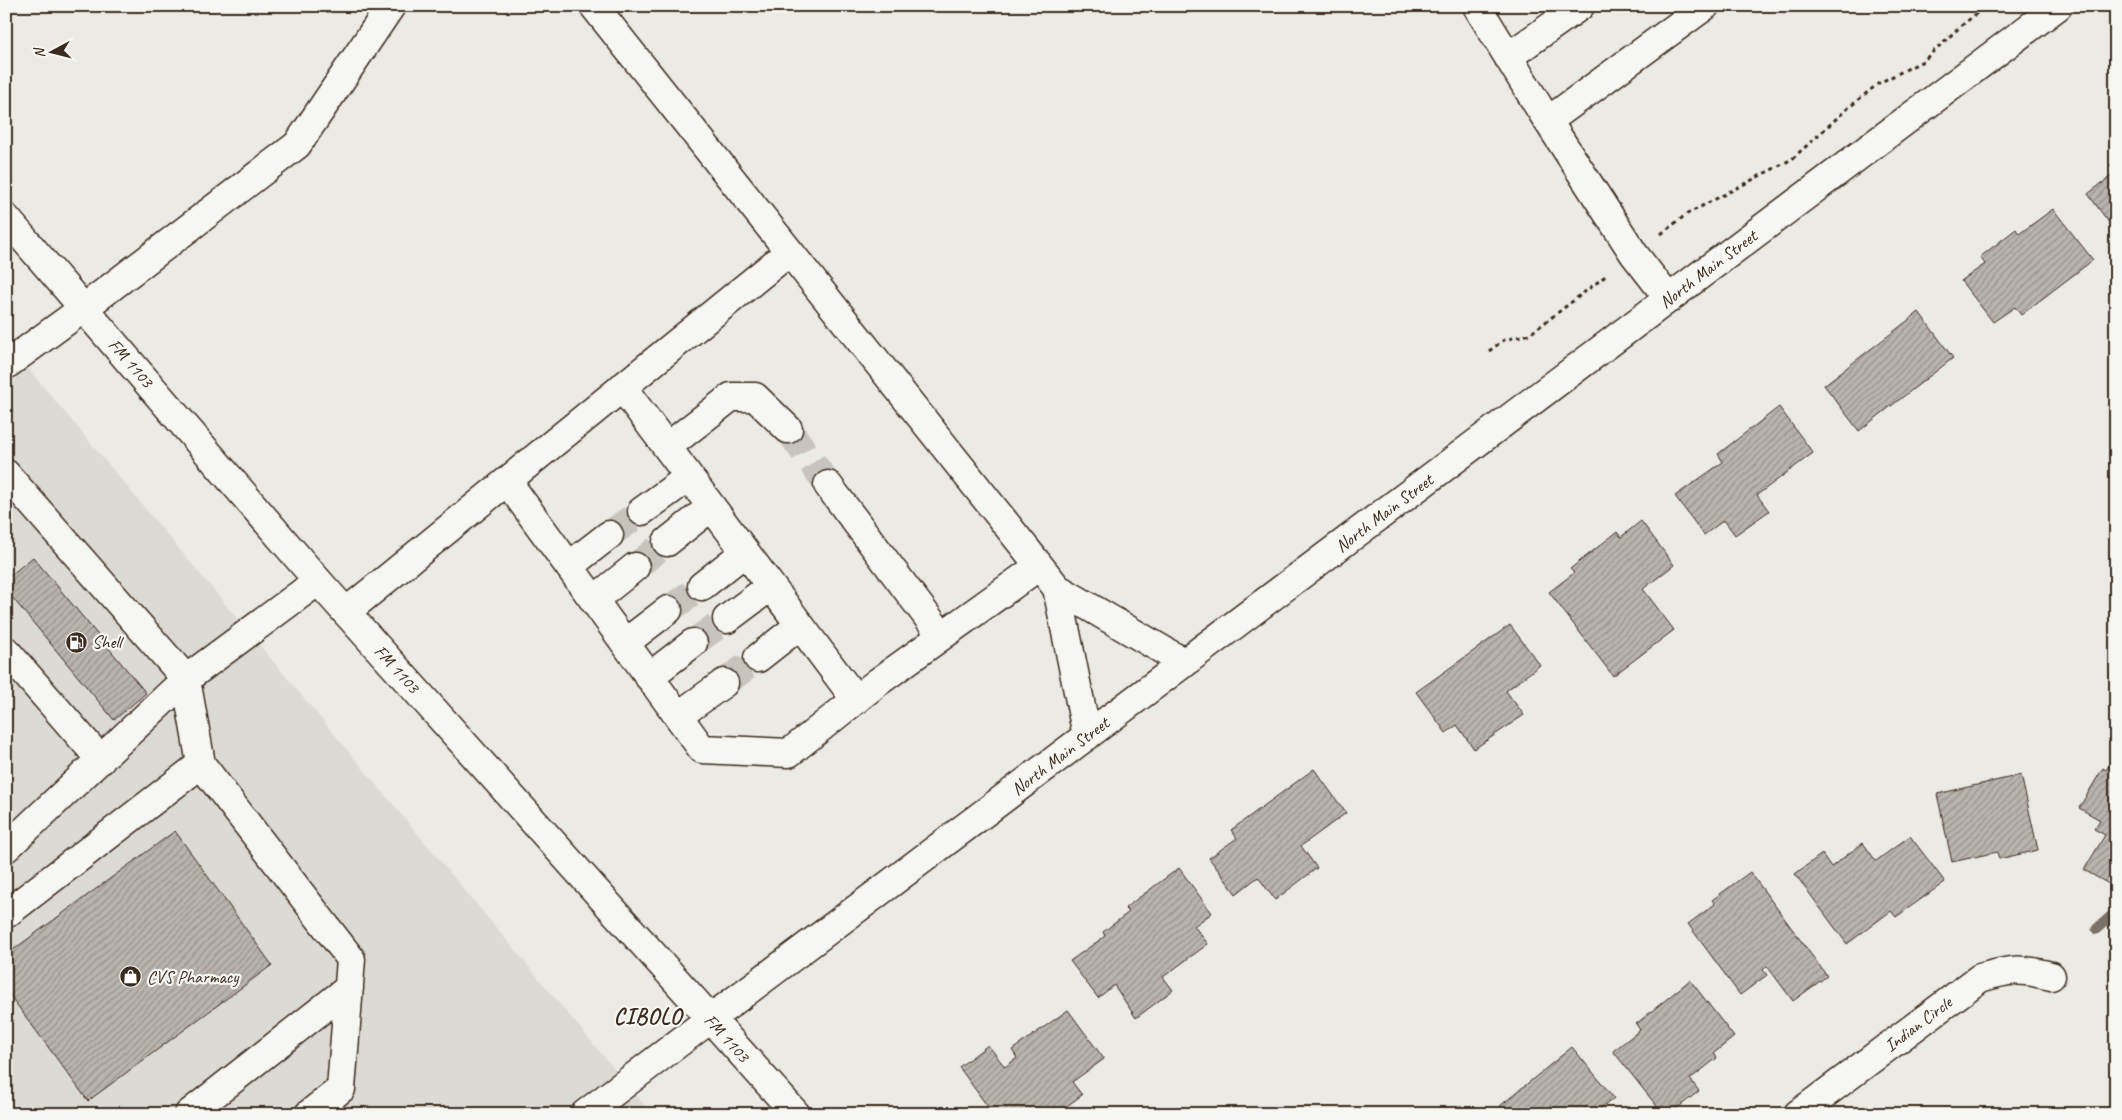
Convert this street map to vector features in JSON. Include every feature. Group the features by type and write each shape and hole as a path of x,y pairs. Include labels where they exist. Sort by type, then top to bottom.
{"street":[{"path":"6,365 84,308 297,145 392,6"},
{"path":"594,6 1057,588 1184,663"},
{"path":"1477,6 1548,121 1634,254 1669,299"},
{"path":"1508,57 1580,6"},
{"path":"1548,121 1705,6"},
{"name":"North Main Street","path":"585,1114 2058,6"},
{"name":"FM 1103","path":"6,218 346,612 796,1114"},
{"path":"346,612 789,252"},
{"path":"622,388 856,700"},
{"path":"667,448 731,397 755,397 788,429"},
{"path":"6,474 186,679 201,764 352,959 341,1089 309,1114"},
{"path":"642,511 688,476"},
{"path":"506,481 702,749 789,753 856,700 1040,566"},
{"path":"828,485 942,636"},
{"path":"666,542 711,506"},
{"path":"569,566 609,535"},
{"path":"702,586 745,552"},
{"path":"594,600 635,567"},
{"path":"6,848 186,679 318,580"},
{"path":"727,619 771,586"},
{"path":"1057,588 1087,736"},
{"path":"625,643 668,610"},
{"path":"758,658 800,625"},
{"path":"649,677 693,643"},
{"path":"6,651 101,760"},
{"path":"678,716 724,683"},
{"path":"6,914 201,764"},
{"name":"Indian Circle","path":"1798,1114 1980,978 2006,970 2030,971 2051,976"},
{"path":"189,1114 349,988"}],"path":[{"path":"1489,351 1504,340 1530,334 1687,214 1792,159 1873,88 1923,61 1986,6"}],"shaded area":[{"path":"6,342 652,1114 6,1114"}],"building":[{"path":"2116,161 2116,226 2113,228 2088,194 2115,173 2110,165"},
{"path":"2053,209 2093,260 2021,315 2015,307 1993,322 1961,281 1985,264 1980,257 2016,229 2019,234"},
{"path":"1919,312 1953,358 1859,431 1824,385"},
{"path":"1779,407 1813,453 1757,495 1769,511 1735,535 1724,520 1704,535 1675,496 1723,462 1718,454"},
{"path":"1641,521 1674,565 1643,589 1674,630 1613,676 1549,592 1574,573 1570,569 1617,532 1621,537"},
{"name":"Shell","path":"33,557 146,693 114,720 6,590 6,579"},
{"path":"1510,625 1540,665 1506,691 1524,715 1474,749 1457,725 1446,733 1416,692"},
{"path":"2116,755 2116,888 2084,870 2105,835 2094,829 2100,820 2079,808 2103,768 2106,770"},
{"path":"1314,769 1346,813 1301,846 1317,868 1275,900 1258,877 1236,894 1209,858 1237,838 1231,830"},
{"path":"2021,775 2038,850 1999,859 1997,852 1952,862 1937,794"},
{"name":"CVS Pharmacy","path":"175,831 272,965 88,1101 6,990 6,955"},
{"path":"1910,836 1945,882 1896,917 1891,911 1847,944 1795,874 1822,854 1831,867 1863,843 1876,861"},
{"path":"1179,868 1212,913 1194,926 1208,944 1163,977 1173,990 1136,1018 1114,985 1098,998 1070,961 1105,936 1103,932 1129,912 1125,908"},
{"path":"1750,872 1827,976 1793,1001 1767,966 1763,970 1767,975 1740,995 1688,924 1715,904 1712,900"},
{"path":"1690,980 1734,1037 1714,1053 1717,1058 1690,1079 1699,1091 1670,1114 1663,1114 1613,1051 1640,1030 1636,1024"},
{"path":"1068,1010 1104,1059 1072,1082 1082,1095 1056,1114 993,1114 959,1067 988,1045 1005,1067 1017,1058 1012,1050"},
{"path":"1572,1047 1614,1098 1594,1114 1507,1114 1500,1106"}],"waterway":[{"path":"2097,929 2116,912"}],"tunnel":[{"path":"788,429 828,485"},
{"path":"609,535 642,511"},
{"path":"635,567 667,542"},
{"path":"668,610 702,586"},
{"path":"693,643 727,619"},
{"path":"724,683 758,658"}],"place":[{"name":"Shell","path":"76,642"},
{"name":"CVS Pharmacy","path":"131,977"}],"district":[{"name":"CIBOLO","path":"648,1016"}]}
